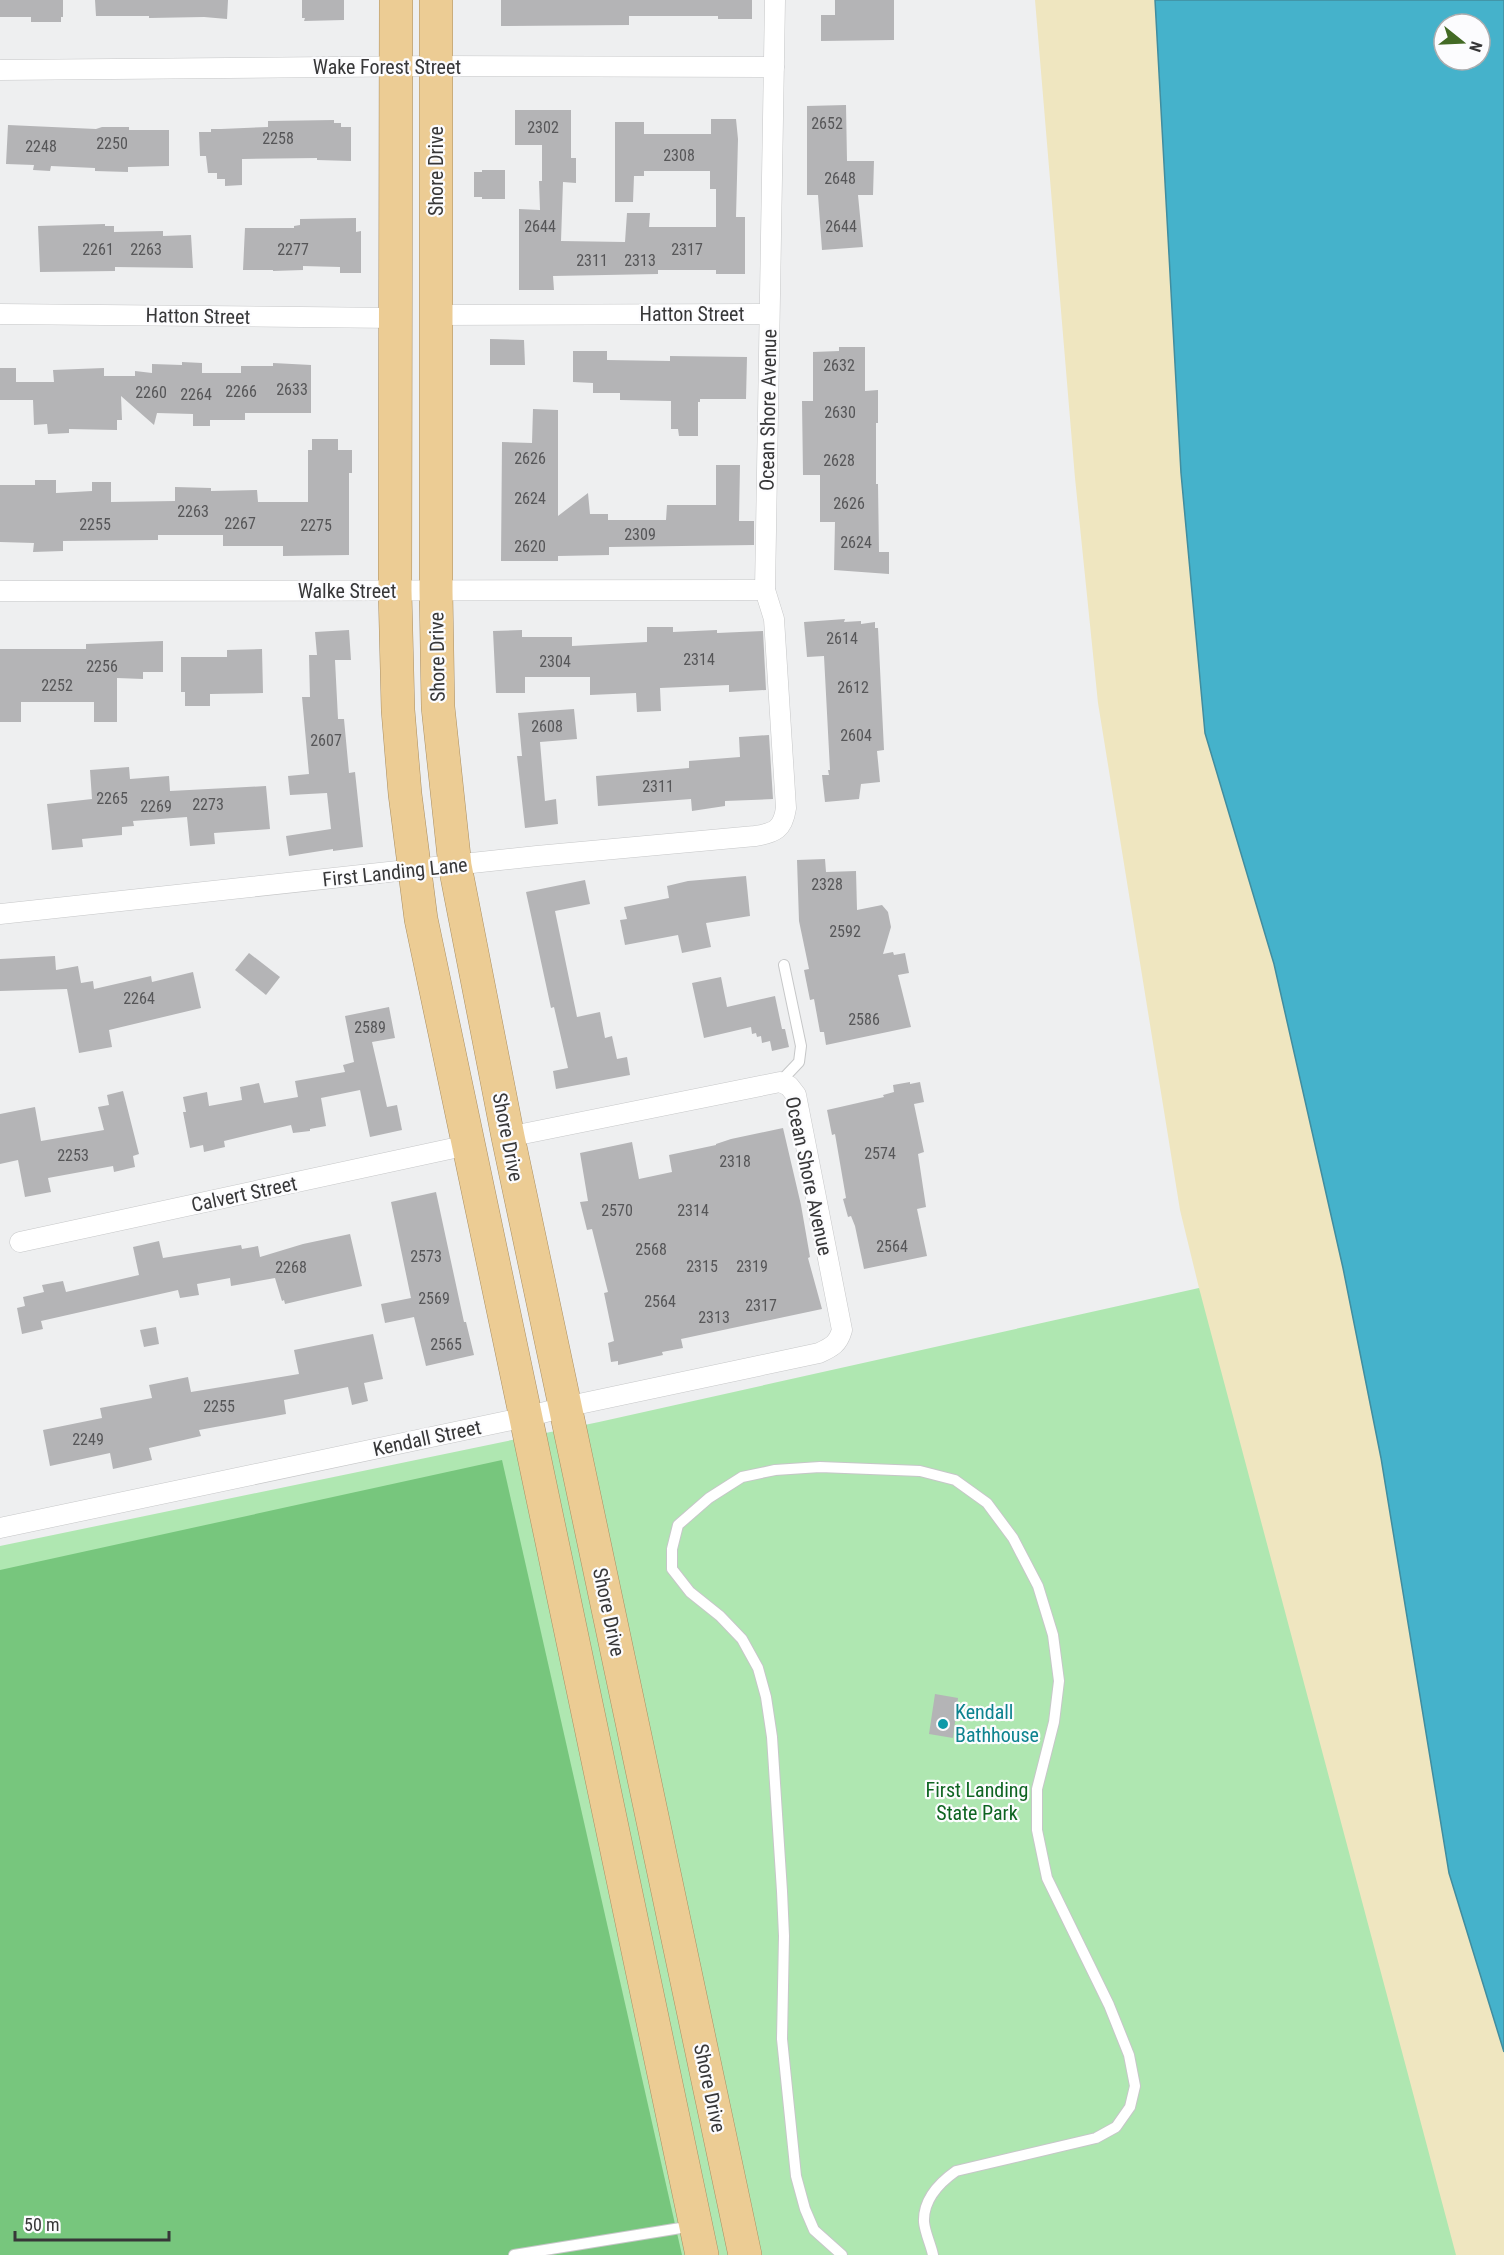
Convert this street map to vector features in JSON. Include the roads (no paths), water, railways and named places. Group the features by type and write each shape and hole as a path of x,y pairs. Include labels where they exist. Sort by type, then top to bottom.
{"highway":[{"name":"Shore Drive","path":"396,0 395,591 399,723 405,794 421,919 699,2240"},
{"name":"Shore Drive","path":"436,0 438,707 455,866 508,1137 745,2255"}],"street":[{"name":"Ocean Shore Avenue","path":"775,0 765,590 774,619 786,808 784,819"},
{"name":"Wake Forest Street","path":"0,70 396,66 774,67"},
{"name":"Hatton Street","path":"0,314 396,318"},
{"name":"Hatton Street","path":"436,315 769,314"},
{"name":"Walke Street","path":"0,591 765,590"},
{"name":"First Landing Lane","path":"0,914 537,856 755,836 771,833 780,826 784,819"},
{"name":"Ocean Shore Avenue","path":"780,1082 789,1086 796,1095 842,1330"},
{"path":"508,1137 780,1082"},
{"name":"Calvert Street","path":"20,1242 468,1145"},
{"name":"Kendall Street","path":"0,1528 819,1353 832,1347 839,1340 842,1330"}],"lane":[{"name":"Ocean Shore Avenue","path":"780,1082 799,1062 801,1046 784,965"},
{"path":"842,2255 814,2230 805,2209 796,2176 782,2039 784,1936 782,1891 772,1737 766,1697 758,1668 741,1639 720,1616 690,1592 672,1569 672,1549 678,1525 709,1498 742,1477 775,1470 820,1467 920,1471 955,1480 987,1503 1013,1538 1038,1586 1053,1635 1059,1681 1054,1722 1037,1789 1037,1830 1047,1878 1109,2005 1129,2055 1135,2086 1130,2107 1116,2127 1096,2138 956,2171 939,2183 927,2203 924,2222 933,2255"},
{"path":"514,2255 699,2240"}],"water":[{"path":"1155,0 1504,0 1504,2052 1449,1873 1381,1458 1343,1268 1274,964 1205,733 1181,473"}],"place":[{"name":"Kendall Bathhouse","path":"943,1724"}],"park label":[{"name":"First Landing State Park","path":"977,1802"}]}
